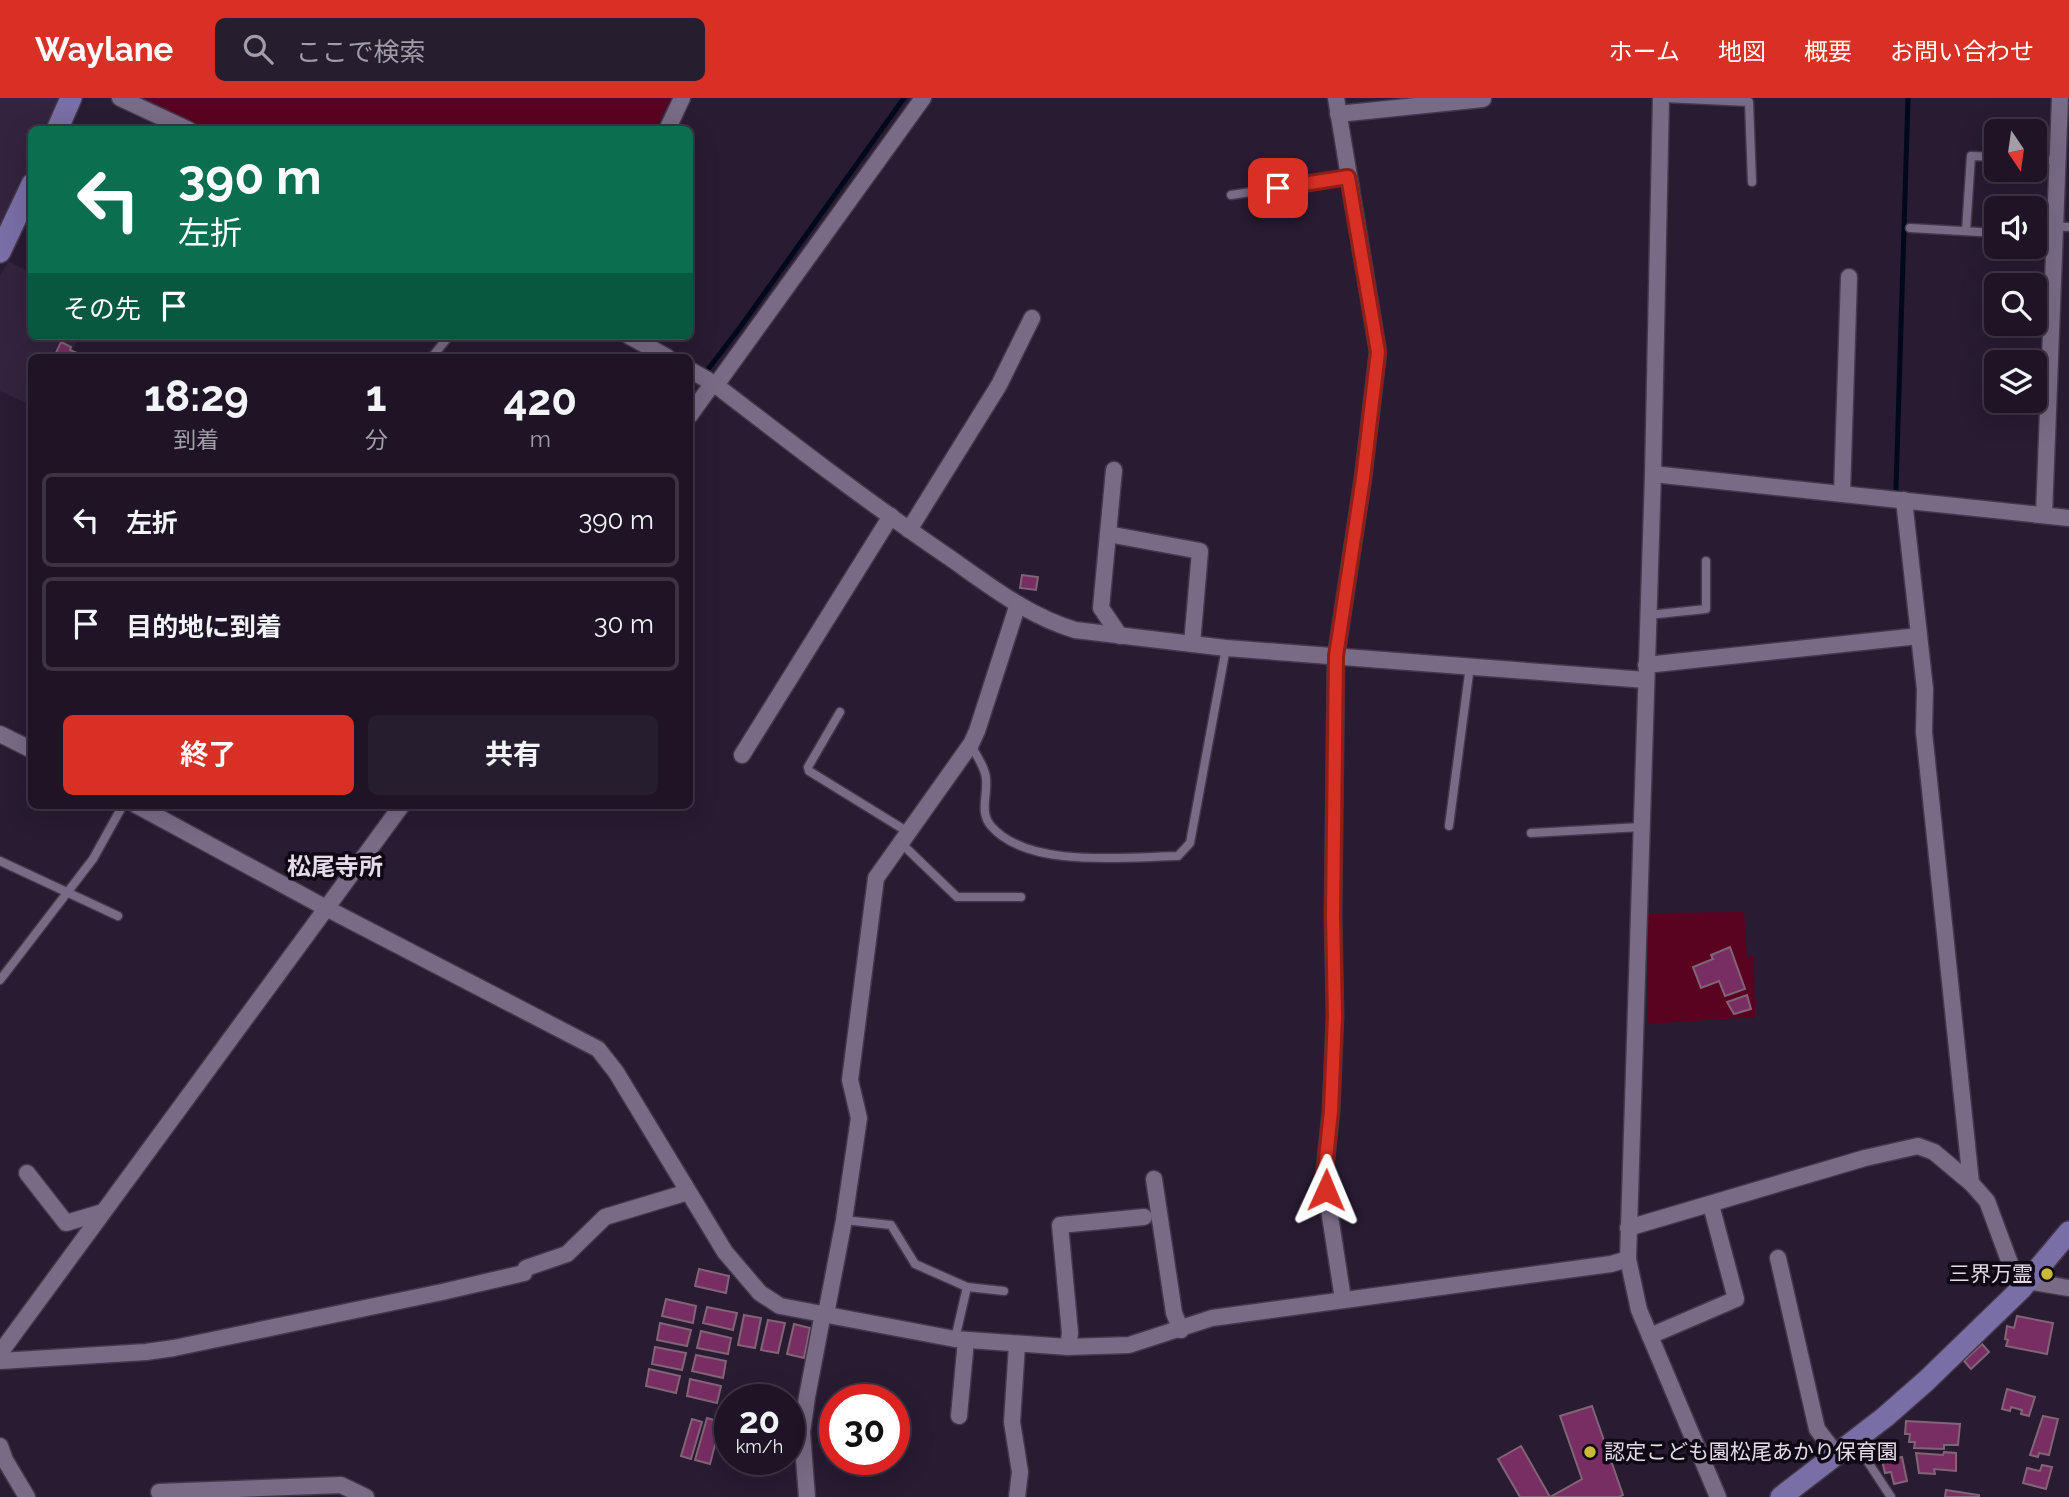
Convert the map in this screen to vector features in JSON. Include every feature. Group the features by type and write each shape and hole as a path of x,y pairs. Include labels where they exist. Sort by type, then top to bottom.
{"main road":[{"path":"59,126 71,98"},
{"path":"0,252 28,192"},
{"path":"1781,1497 1926,1381 2027,1281 2069,1232"}],"street":[{"path":"120,98 180,126"},
{"path":"669,126 682,98"},
{"path":"693,411 923,98"},
{"path":"1662,98 1628,1259 1639,1310 1718,1497"},
{"path":"2045,515 2060,230 2060,98"},
{"path":"1343,1299 1325,1168 1331,1111 1335,1016 1333,915 1336,656 1363,478 1378,352 1337,106 1483,99"},
{"path":"1842,494 1849,277"},
{"path":"909,530 999,385 1032,318"},
{"path":"636,340 662,354"},
{"path":"693,372 714,384 909,530 1018,604 1052,623 1075,630 1226,648 1469,666 1646,673 1919,636"},
{"path":"1114,470 1101,608 1120,636"},
{"path":"1653,474 2069,518"},
{"path":"1905,500 1925,689 1924,732 1971,1183"},
{"path":"742,755 891,516"},
{"path":"1108,534 1200,551 1192,644"},
{"path":"807,1497 802,1432 844,1220 859,1118 849,1080 876,878 971,744 1018,604"},
{"path":"0,734 28,748"},
{"path":"143,809 326,908 598,1049 616,1072 725,1252 760,1293 780,1306 960,1340 1068,1347 1129,1345 1212,1318 1611,1264 1628,1259"},
{"path":"0,1353 399,809"},
{"path":"1628,1228 1865,1158 1918,1146 1934,1152 1971,1183 1987,1201 2014,1274 2027,1281 2069,1288"},
{"path":"27,1173 66,1223 103,1212"},
{"path":"1154,1179 1174,1313 1181,1330"},
{"path":"0,1361 174,1348 524,1273 526,1268 572,1251 605,1217 688,1192"},
{"path":"1650,1336 1735,1299 1711,1205"},
{"path":"1068,1347 1070,1334 1059,1225 1144,1217"},
{"path":"1778,1258 1817,1429 1836,1454"},
{"path":"959,1416 960,1340"},
{"path":"1017,1345 1013,1422 1020,1472 1017,1497"},
{"path":"0,1446 5,1460 27,1497"},
{"path":"159,1492 341,1485 366,1497"}],"lane":[{"path":"1662,98 1749,102 1752,183"},
{"path":"1966,231 1971,156 1984,156"},
{"path":"2048,160 2058,161"},
{"path":"1231,195 1348,177"},
{"path":"1910,228 1984,232"},
{"path":"434,354 446,340"},
{"path":"1648,615 1706,609 1706,561"},
{"path":"971,744 987,777 984,808 990,826 1024,850 1083,858 1178,856 1190,843 1226,648"},
{"path":"1449,825 1469,666"},
{"path":"840,712 808,767 809,771 905,838 957,897 1021,897"},
{"path":"0,980 93,859 120,809"},
{"path":"1531,833 1641,827"},
{"path":"0,861 118,916"},
{"path":"844,1220 891,1225 915,1264 967,1287 1004,1291"},
{"path":"960,1340 967,1287"},
{"path":"1854,1441 1891,1497"}],"shaded area":[{"path":"0,98 60,98 46,126 28,126 28,167 0,229"},
{"path":"143,98 671,98 657,126 202,126"},
{"path":"8,261 28,271 28,340 77,340 72,352 76,354 28,354 28,405 0,391 0,277"},
{"path":"1744,912 1747,957 1754,956 1755,1017 1647,1024 1647,913"}],"building":[{"path":"61,342 79,354 55,354"},
{"path":"1022,575 1038,577 1036,590 1020,588"},
{"path":"1730,947 1745,989 1725,996 1719,981 1701,988 1693,967 1713,959 1711,955"},
{"path":"1747,995 1751,1009 1734,1014 1727,1002"},
{"path":"699,1269 729,1276 726,1293 695,1286"},
{"path":"666,1299 696,1306 693,1323 662,1316"},
{"path":"707,1307 737,1313 733,1330 703,1323"},
{"path":"744,1315 761,1318 755,1348 738,1345"},
{"path":"2017,1316 2053,1323 2047,1354 2006,1346 2007,1326 2014,1328"},
{"path":"768,1320 785,1323 778,1353 761,1350"},
{"path":"660,1323 691,1330 687,1346 657,1340"},
{"path":"794,1324 810,1328 804,1358 787,1354"},
{"path":"701,1331 731,1338 728,1354 697,1348"},
{"path":"1982,1344 1989,1352 1971,1369 1964,1361"},
{"path":"655,1347 686,1353 682,1370 652,1364"},
{"path":"696,1355 726,1361 723,1378 692,1371"},
{"path":"649,1369 680,1376 676,1393 646,1386"},
{"path":"690,1379 714,1384 714,1402 687,1396"},
{"path":"2007,1389 2035,1397 2029,1416 2021,1414 2022,1410 2011,1407 2010,1411 2002,1409"},
{"name":"認定こども園松尾あかり保育園","path":"1592,1406 1623,1495 1550,1497 1582,1479 1560,1416"},
{"path":"2043,1416 2058,1419 2049,1455 2039,1453 2038,1457 2030,1455"},
{"path":"707,1418 714,1420 714,1449 710,1464 695,1460"},
{"path":"692,1419 702,1422 691,1459 681,1456"},
{"path":"1906,1421 1960,1424 1958,1445 1944,1445 1944,1449 1914,1448 1915,1442 1909,1442 1910,1434 1905,1434"},
{"path":"1521,1446 1550,1497 1520,1497 1498,1459"},
{"path":"1944,1452 1956,1453 1956,1471 1934,1469 1935,1474 1919,1473 1916,1453 1943,1455"},
{"path":"1902,1457 1907,1481 1894,1484 1891,1472 1885,1473 1882,1461"},
{"path":"2042,1465 2052,1467 2046,1489 2023,1483 2027,1468 2040,1471"},
{"path":"1946,1490 1979,1495 1979,1497 1945,1497"}],"waterway":[{"path":"709,368 904,98"},
{"path":"1896,489 1908,98"}],"place":[{"name":"三界万霊","path":"2047,1274"},
{"name":"認定こども園松尾あかり保育園","path":"1590,1452"}],"district":[{"name":"松尾寺所","path":"335,867"}],"route":[{"path":"1278,188 1348,177 1378,352 1363,478 1336,656 1333,915 1335,1016 1331,1111 1325,1168 1326,1190"}]}
